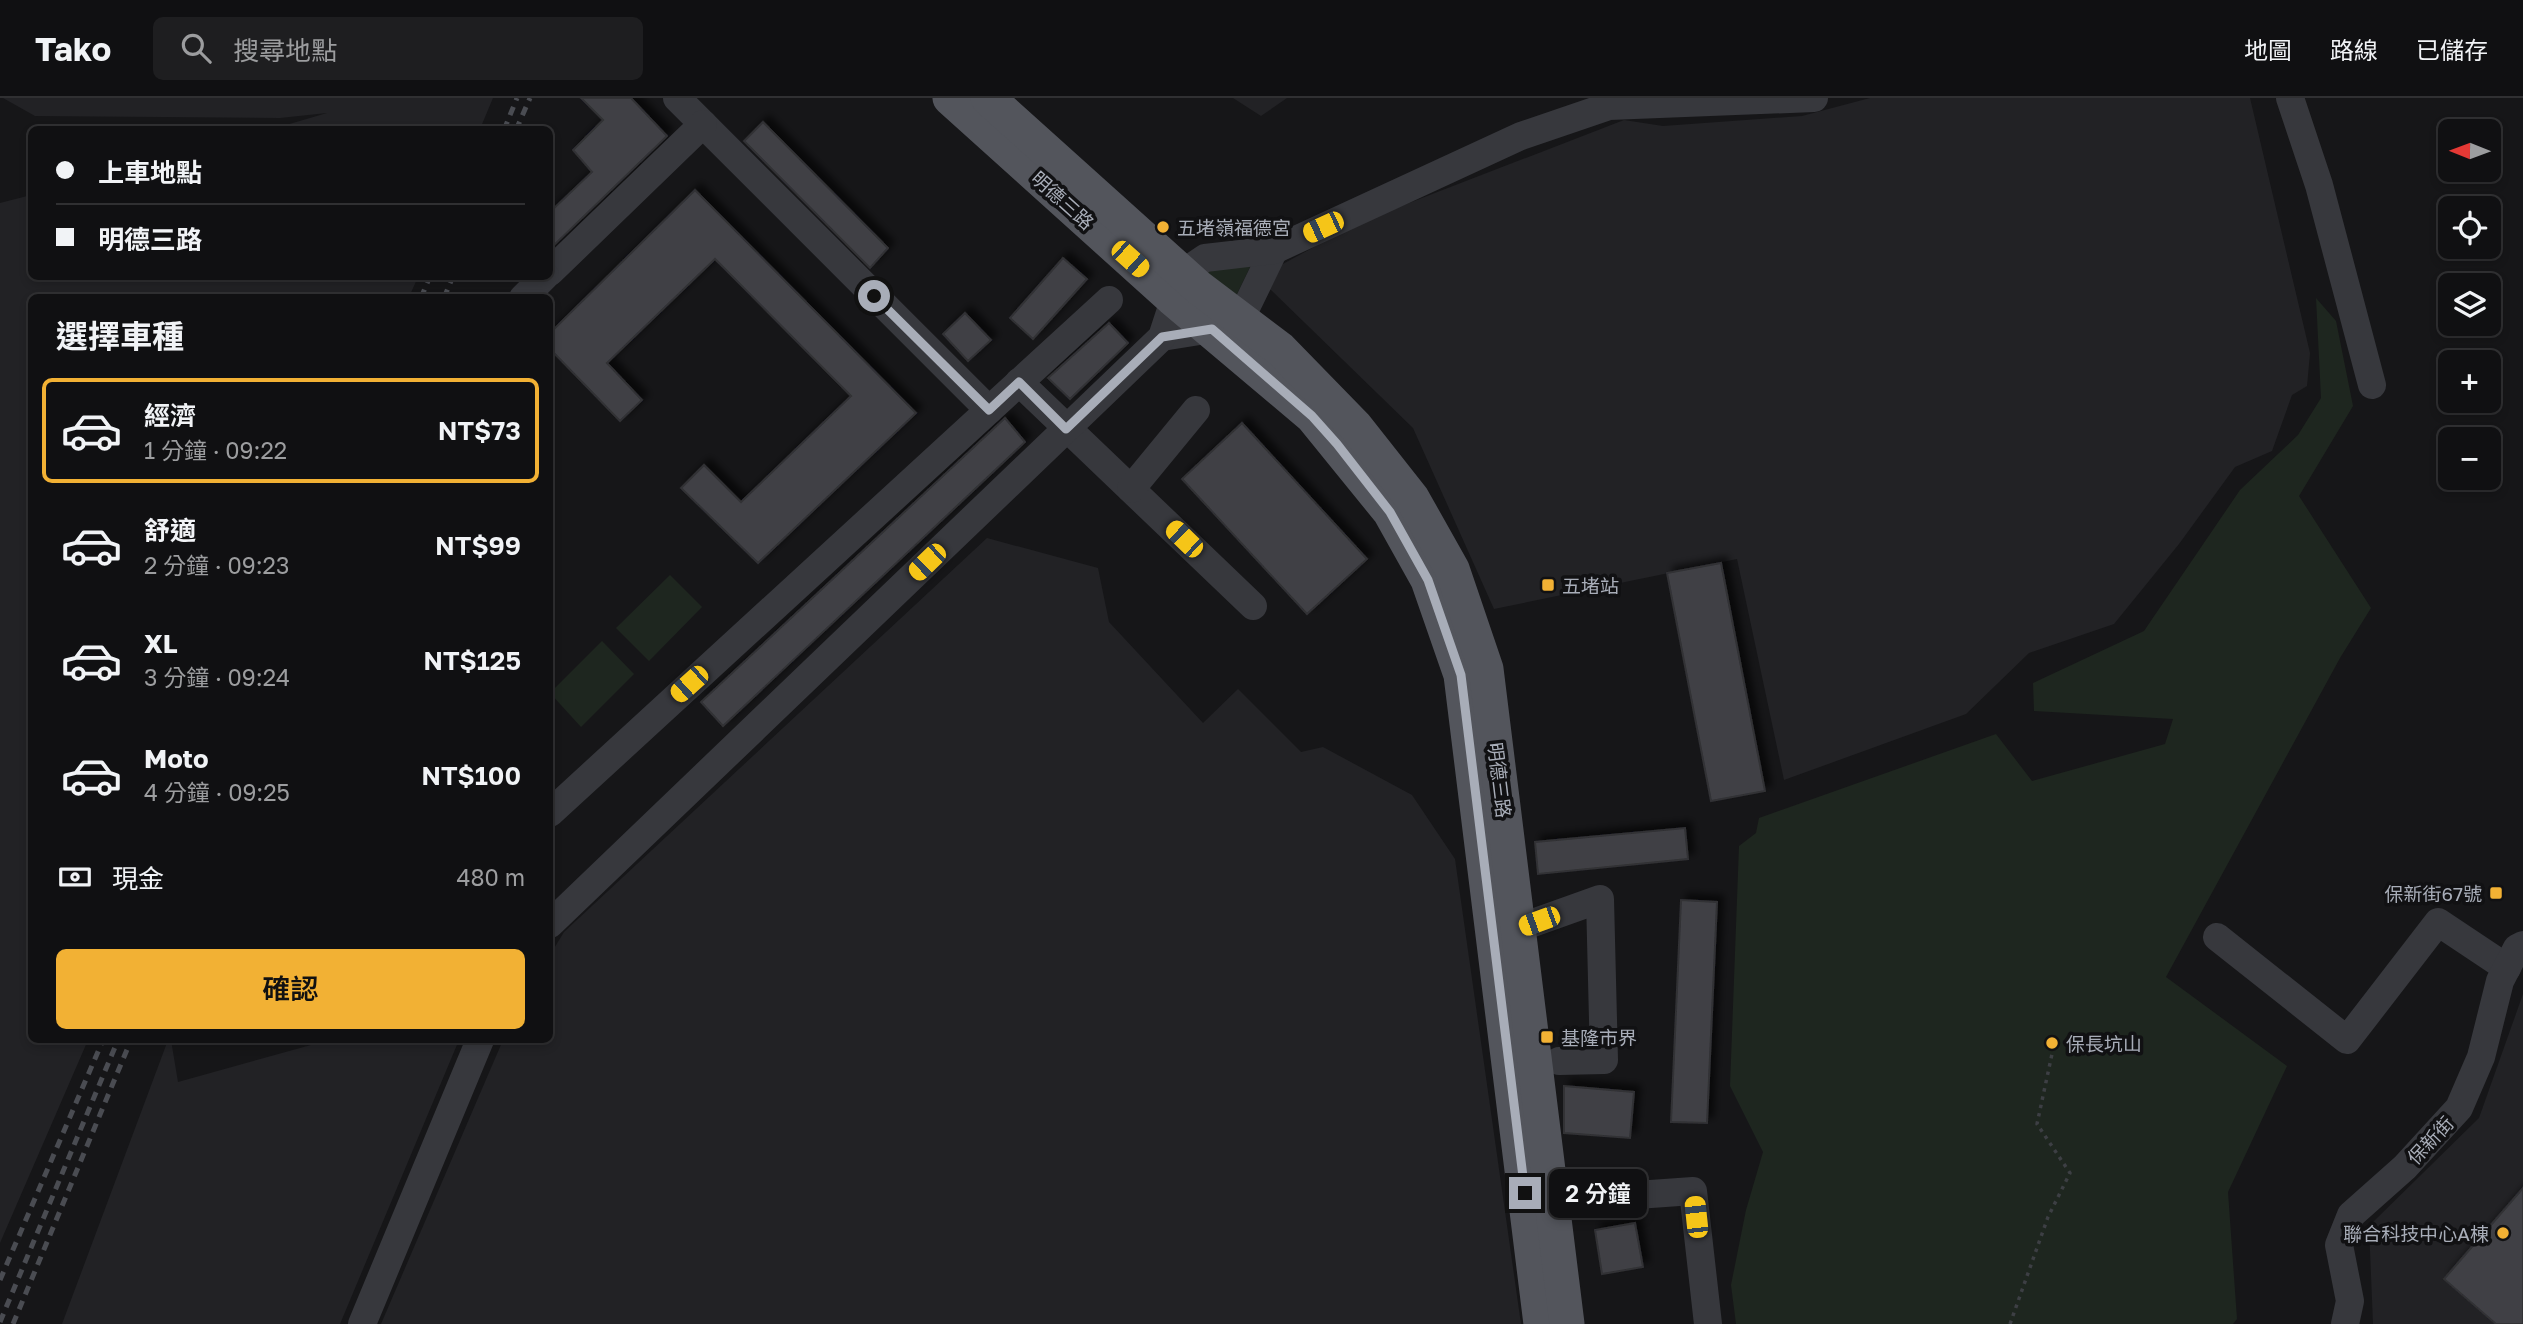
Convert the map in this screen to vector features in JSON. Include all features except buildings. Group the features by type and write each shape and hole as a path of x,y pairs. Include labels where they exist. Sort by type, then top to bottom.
{"main road":[{"name":"明德三路","path":"950,98 1226,323 1337,444 1390,512 1428,580 1461,675 1552,1201 1567,1324"},
{"name":"明德三路","path":"988,98 1178,285"},
{"name":"明德三路","path":"1507,930 1541,1324"}],"street":[{"path":"677,98 989,410"},
{"path":"553,921 1162,337 1178,285 1205,258 1274,250 1521,136 1609,106 1814,98"},
{"path":"2290,98 2319,185 2372,385"},
{"path":"553,269 703,124"},
{"path":"1162,337 1226,323 1274,250"},
{"path":"527,294 541,280"},
{"path":"553,810 1109,300"},
{"path":"1019,382 1253,606"},
{"path":"1131,489 1196,410"},
{"path":"1507,930 1600,899 1604,1060 1559,1061"},
{"path":"2217,937 2347,1040 2438,922 2507,968"},
{"name":"保新街","path":"2345,1324 2350,1301 2339,1245 2351,1215 2406,1167 2459,1108 2481,1057 2500,981 2517,948 2523,945"},
{"path":"362,1324 479,1043"},
{"path":"1552,1201 1693,1191 1708,1324"}],"path":[{"path":"2010,1324 2048,1217 2070,1173 2037,1124 2055,1040"}],"shaded area":[{"path":"3,98 493,98 481,126 283,126 327,113 280,118 35,116"},
{"path":"1233,98 1287,98 1261,116"},
{"path":"1870,98 2250,98 2310,353 2307,386 2292,395 2272,451 2235,467 2179,544 2114,624 2029,653 1966,714 1784,780 1737,559 1494,609 1413,428 1270,289 1281,265 1360,222 1624,120 1663,126 1802,116"},
{"path":"28,196 28,280 417,280 410,294 28,294 28,1043 87,1043 0,1243 0,203"},
{"path":"1252,263 1236,296 1205,271"},
{"path":"2316,298 2336,321 2353,406 2299,496 2371,608 2340,658 2166,977 2287,1066 2228,1192 2237,1319 2233,1324 1736,1324 1731,1285 1746,1210 1763,1152 1730,1086 1739,846 1756,833 1759,818 1996,734 2032,781 2165,744 2173,719 2034,711 2033,683 2144,631 2240,490 2298,435 2321,398"},
{"path":"987,538 1098,568 1109,622 1203,723 1238,689 1301,752 1323,747 1412,795 1455,859 1521,1324 381,1324 502,1043 553,1043 553,950 564,932"},
{"path":"670,575 702,607 649,661 616,628"},
{"path":"602,641 634,674 581,727 553,696 553,690"},
{"path":"2523,994 2523,1324 2373,1324 2369,1226 2479,1118"},
{"path":"167,1043 172,1043 178,1082 318,1043 458,1043 340,1324 62,1324"}],"railway":[{"path":"506,126 517,98"},
{"path":"518,126 530,98"},
{"path":"423,294 428,280"},
{"path":"446,294 451,280"},
{"path":"0,1280 102,1043"},
{"path":"0,1322 117,1043"},
{"path":"13,1324 130,1043"}],"place":[{"name":"五堵嶺福德宮","path":"1163,227"},
{"name":"五堵站","path":"1548,585"},
{"name":"保新街67號","path":"2496,893"},
{"name":"基隆市界","path":"1547,1037"},
{"name":"保長坑山","path":"2052,1043"},
{"name":"聯合科技中心A棟","path":"2503,1233"}],"route":[{"path":"874,296 989,410 1019,382 1066,429 1162,337 1212,329 1312,416 1390,512 1428,580 1461,675 1525,1193"}]}
